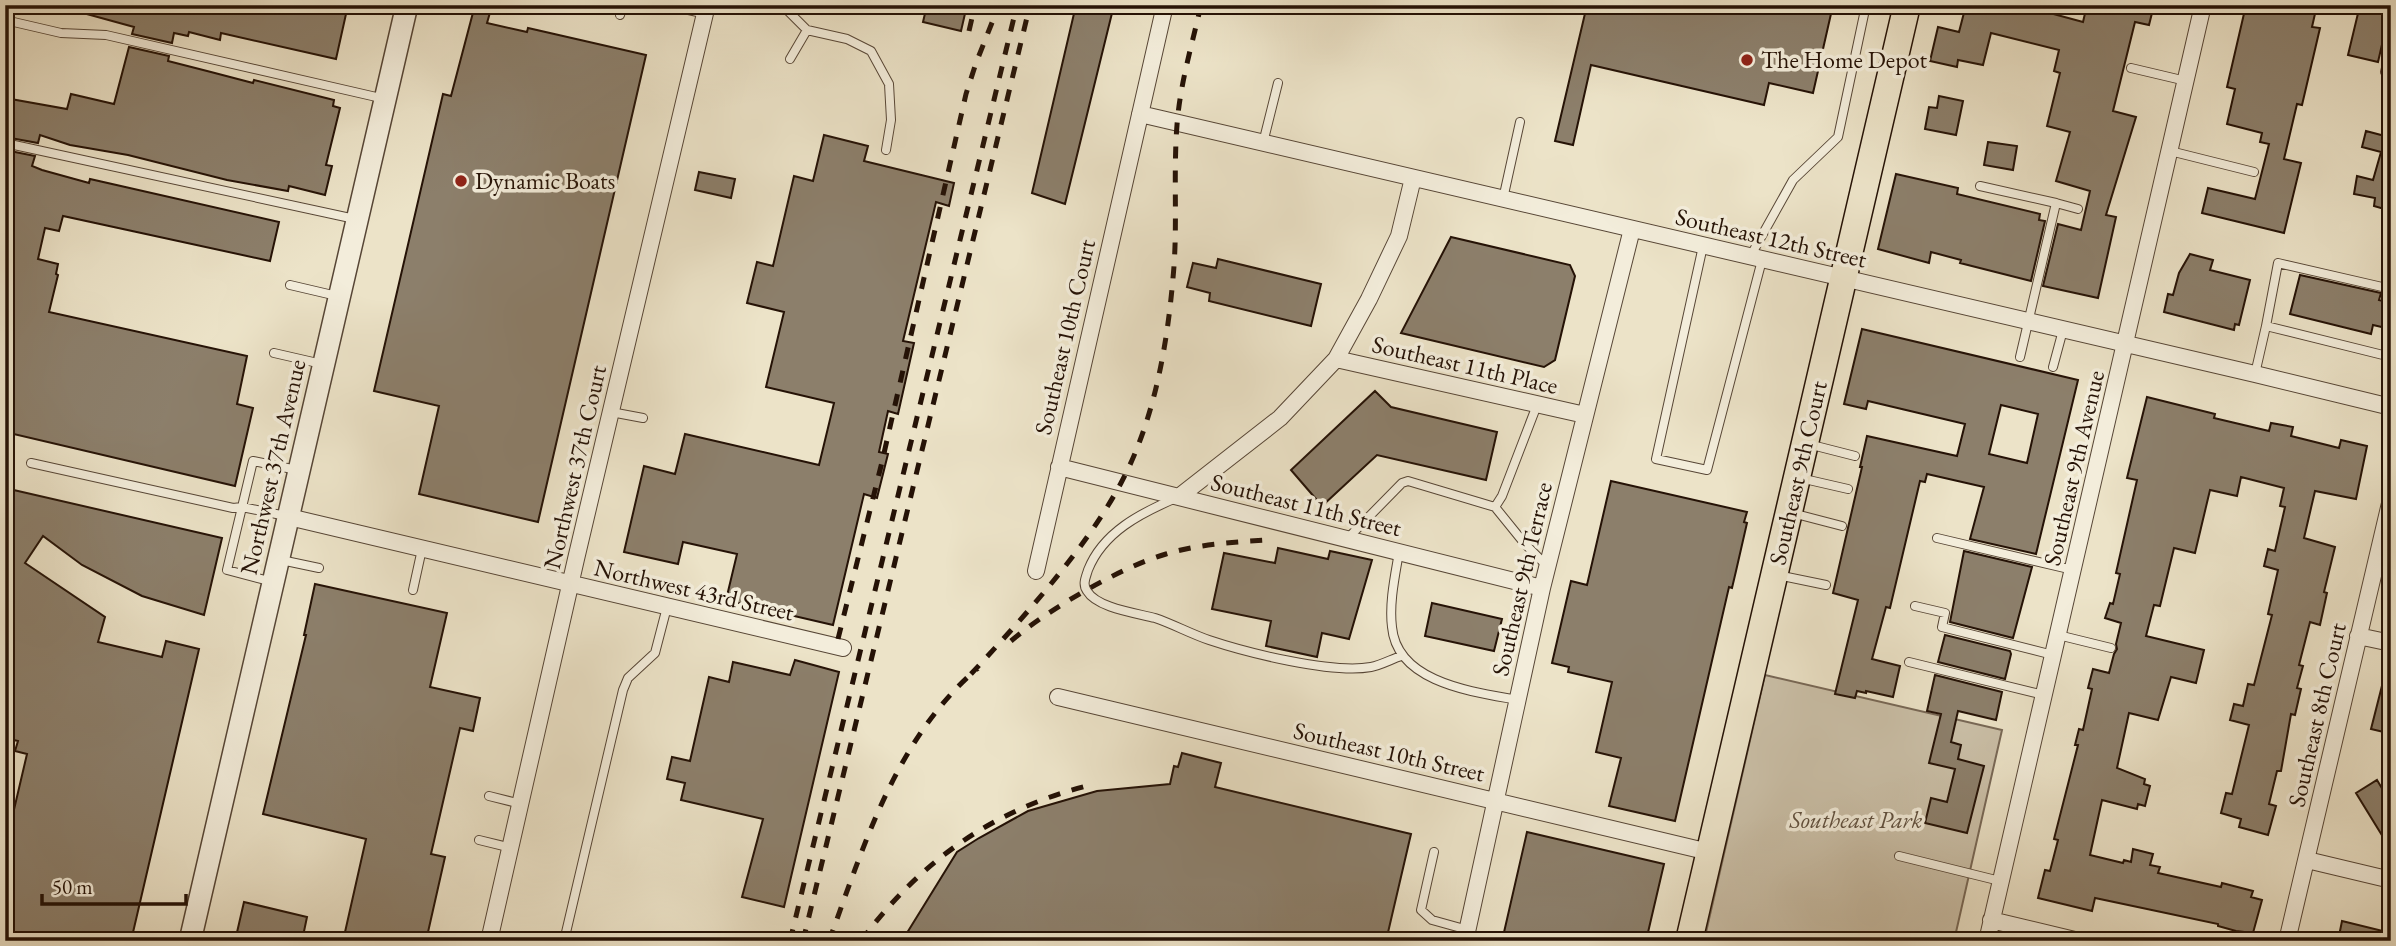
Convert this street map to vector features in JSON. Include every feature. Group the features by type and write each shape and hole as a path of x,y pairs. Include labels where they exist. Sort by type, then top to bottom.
{"main road":[{"name":"Southeast 9th Court","path":"1689,941 1907,5"}],"street":[{"name":"Northwest 37th Avenue","path":"190,941 407,5"},
{"path":"684,5 707,8"},
{"name":"Southeast 10th Court","path":"1035,570 1165,5"},
{"name":"Southeast 9th Avenue","path":"1986,941 2203,5"},
{"name":"Northwest 37th Court","path":"489,941 707,8"},
{"name":"Southeast 12th Street","path":"1140,114 2391,407"},
{"path":"1180,496 1280,418 1336,359 1399,236 1413,178"},
{"name":"Southeast 9th Terrace","path":"1467,935 1547,566 1632,229"},
{"name":"Southeast 11th Place","path":"1336,359 1585,415"},
{"name":"Southeast 11th Street","path":"1059,467 1542,588"},
{"name":"Southeast 8th Court","path":"2287,941 2391,499"},
{"name":"Northwest 43rd Street","path":"289,517 843,648"},
{"path":"2358,636 2391,643"},
{"name":"Southeast 10th Street","path":"1058,697 1709,852"},
{"path":"2307,860 2391,880"},
{"path":"1991,920 2078,941"}],"lane":[{"path":"620,15 623,5"},
{"path":"782,5 807,30 847,39 872,51 889,84 891,120 886,150"},
{"path":"1703,246 1656,459 1707,470 1756,258 1793,180 1838,137 1866,5"},
{"path":"5,20 61,33 106,35 385,99"},
{"path":"790,59 807,30"},
{"path":"2391,48 2385,72 2391,74"},
{"path":"2131,68 2186,81"},
{"path":"1263,144 1278,83"},
{"path":"1503,199 1520,122"},
{"path":"5,143 357,219"},
{"path":"2170,151 2255,172"},
{"path":"1980,186 2078,209"},
{"path":"2020,357 2056,203"},
{"path":"2255,374 2278,263 2391,289"},
{"path":"290,285 340,297"},
{"path":"2266,326 2391,357"},
{"path":"2053,367 2063,330"},
{"path":"274,353 324,365"},
{"path":"1495,507 1507,484 1536,405"},
{"path":"611,412 643,418"},
{"path":"1805,443 1854,456"},
{"path":"273,582 227,570 253,461 299,471"},
{"path":"31,463 233,508 289,517"},
{"path":"1797,477 1848,489"},
{"path":"1347,539 1402,483 1408,481 1495,507 1547,566"},
{"path":"1180,496 1125,523 1104,544 1084,582 1087,592 1102,603 1157,619 1210,640 1295,662 1345,668 1372,667 1401,656"},
{"path":"1789,512 1842,526"},
{"path":"1937,538 2073,570"},
{"path":"413,590 422,549"},
{"path":"1399,552 1391,626 1401,656 1434,678 1462,688 1518,700"},
{"path":"279,560 320,568"},
{"path":"1774,575 1826,585"},
{"path":"1915,606 1945,613 1942,627 2053,654"},
{"path":"564,941 623,690 628,678 655,653 667,607"},
{"path":"2058,635 2111,648"},
{"path":"1909,662 2044,695"},
{"path":"489,796 522,804"},
{"path":"479,840 512,848"},
{"path":"1434,852 1421,910 1432,920 1467,935"},
{"path":"1899,856 2000,881"}],"green space":[{"name":"Southeast Park","path":"1765,675 2002,730 1954,941 1704,941"}],"building":[{"path":"72,5 348,5 336,59 221,33 220,40 189,32 188,36 174,33 172,43 132,34 134,27 72,10"},
{"path":"475,5 491,9 487,23 527,32 528,28 646,55 538,522 419,494 439,406 374,391 443,94 451,96"},
{"path":"927,5 967,5 961,31 923,22"},
{"path":"1076,5 1114,5 1065,204 1032,193"},
{"name":"The Home Depot","path":"1587,5 1833,5 1813,93 1769,83 1764,105 1591,65 1573,145 1555,141"},
{"path":"1966,5 1994,5 2010,9 2011,5 2047,5 2046,12 2083,22 2087,5 2154,5 2149,25 2135,22 2113,111 2136,117 2106,215 2116,217 2098,298 2043,286 2058,224 2081,230 2090,191 2056,181 2070,132 2047,126 2060,73 2054,71 2059,50 1991,33 1983,65 1958,60 1957,67 1930,61 1938,27 1959,32"},
{"path":"2246,5 2317,5 2312,27 2320,28 2302,105 2297,104 2284,159 2301,163 2284,233 2202,213 2208,188 2255,199 2269,144 2260,142 2262,133 2227,124 2235,89 2227,87"},
{"path":"2360,5 2391,5 2378,62 2348,55"},
{"path":"129,47 169,56 168,61 253,83 254,80 334,100 333,106 340,108 326,165 332,166 325,195 289,186 288,191 227,180 128,155 70,145 40,135 38,143 5,137 5,98 67,109 71,94 114,104"},
{"path":"1939,96 1963,101 1956,135 1925,129 1929,107 1937,108"},
{"path":"2366,131 2391,135 2391,211 2374,206 2375,198 2354,194 2357,176 2373,180 2381,152 2362,147"},
{"path":"824,135 868,146 864,161 954,183 949,206 936,202 903,341 914,343 898,414 888,411 879,452 888,454 877,498 864,494 833,625 726,600 737,554 683,542 678,564 624,552 644,466 675,474 685,434 819,465 834,403 766,387 784,312 747,303 757,262 773,266 794,176 813,181"},
{"path":"1988,142 2017,146 2013,170 1984,165"},
{"path":"5,150 35,156 32,166 89,183 90,179 279,222 270,261 63,216 59,231 45,228 38,259 58,264 49,312 247,356 237,404 253,408 235,486 5,432"},
{"path":"699,172 735,179 731,198 695,190"},
{"path":"1896,174 1958,188 1957,194 2040,214 2039,220 2045,221 2031,281 1960,263 1961,260 1931,252 1929,263 1878,249"},
{"path":"1451,237 1570,265 1575,276 1555,360 1544,367 1401,333"},
{"path":"2190,254 2213,260 2210,270 2250,280 2239,325 2235,324 2234,330 2164,312 2168,294 2173,295 2179,273"},
{"path":"1218,259 1321,284 1311,326 1209,301 1210,293 1187,287 1193,263 1216,268"},
{"path":"2300,275 2381,293 2379,300 2391,303 2386,328 2373,325 2371,334 2290,314"},
{"path":"1862,329 2078,380 2036,554 1970,539 1984,487 1927,474 1925,482 1920,481 1890,608 1886,607 1872,659 1900,666 1893,697 1866,691 1857,691 1855,698 1835,694 1858,600 1833,593 1867,436 1957,456 1965,424 1868,401 1866,409 1844,404","holes":["2001,405 2038,414 2027,463 1989,454"]},
{"path":"1375,391 1391,407 1497,432 1486,480 1377,455 1322,506 1291,470"},
{"path":"2147,397 2215,414 2214,418 2269,431 2271,423 2293,427 2291,436 2339,448 2341,440 2367,446 2356,499 2315,491 2304,538 2335,547 2324,592 2327,593 2320,625 2310,622 2299,665 2303,666 2297,688 2301,689 2295,715 2291,714 2281,771 2277,771 2269,804 2276,806 2268,835 2239,827 2241,819 2221,813 2226,793 2232,794 2249,725 2230,720 2234,704 2243,706 2248,684 2254,685 2272,615 2268,614 2278,570 2264,566 2268,549 2275,551 2285,507 2280,506 2284,488 2241,477 2237,496 2210,490 2195,553 2174,548 2160,606 2154,605 2146,636 2204,650 2196,683 2171,677 2158,720 2129,713 2117,768 2145,779 2144,784 2150,786 2145,806 2138,804 2137,809 2102,800 2090,855 2123,863 2124,860 2131,862 2133,849 2153,854 2150,865 2160,867 2158,873 2253,891 2251,897 2262,900 2253,933 2095,898 2092,911 2038,898 2045,870 2050,871 2058,840 2054,839 2078,745 2075,745 2079,729 2083,730 2092,689 2088,688 2093,669 2109,673 2117,649 2121,623 2105,618 2110,603 2113,604 2120,574 2116,573 2137,480 2127,478"},
{"path":"1611,481 1747,512 1736,571 1732,588 1729,587 1675,821 1609,806 1621,758 1596,752 1612,682 1568,672 1569,667 1552,663 1571,581 1587,585"},
{"path":"5,488 222,538 204,615 142,596 82,565 43,536 25,563 105,617 98,642 162,657 166,641 199,649 131,941 5,941 5,848 27,754 15,751 18,741 5,738"},
{"path":"1278,548 1328,559 1330,551 1372,560 1349,639 1322,633 1317,657 1266,646 1271,621 1212,609 1224,553 1275,563"},
{"path":"1964,551 2032,567 2013,638 1950,622"},
{"path":"315,584 447,613 430,687 480,698 473,731 460,728 431,854 445,857 426,941 343,941 366,839 263,814 306,635"},
{"path":"1432,603 1502,619 1494,651 1425,636"},
{"path":"1945,635 2010,651 2005,679 1938,662"},
{"path":"795,660 839,672 784,907 742,897 763,819 681,800 685,783 667,779 672,757 690,761 709,677 729,682 733,662 790,675"},
{"path":"2385,674 2391,675 2391,722 2388,733 2371,729"},
{"path":"1935,675 2002,692 1996,720 1958,711 1951,742 1961,745 1958,759 1984,766 1967,833 1925,823 1931,798 1947,802 1955,769 1929,763 1941,714 1927,711"},
{"path":"1182,753 1221,763 1215,787 1411,834 1386,941 902,941 957,852 1028,811 1097,791 1170,784 1174,766 1178,767"},
{"path":"2377,780 2383,790 2391,786 2391,850 2356,793"},
{"path":"1527,832 1664,864 1646,941 1502,941"},
{"path":"244,902 307,917 302,941 235,941"},
{"path":"2342,921 2391,933 2391,941 2338,941"}],"railway":[{"path":"969,31 975,5"},
{"path":"838,639 882,462 966,94 999,5"},
{"path":"790,941 1017,5"},
{"path":"803,941 1030,5"},
{"path":"971,674 1032,607 1090,533 1121,483 1142,435 1157,383 1167,330 1174,259 1179,110 1201,5"},
{"path":"1011,641 1044,616 1085,591 1148,560 1204,546 1268,540"},
{"path":"829,941 870,830 904,759 925,726 978,668"},
{"path":"861,941 908,886 962,842 1023,808 1091,785"}],"place":[{"name":"The Home Depot","path":"1747,60"},
{"name":"Dynamic Boats","path":"461,181"}]}
